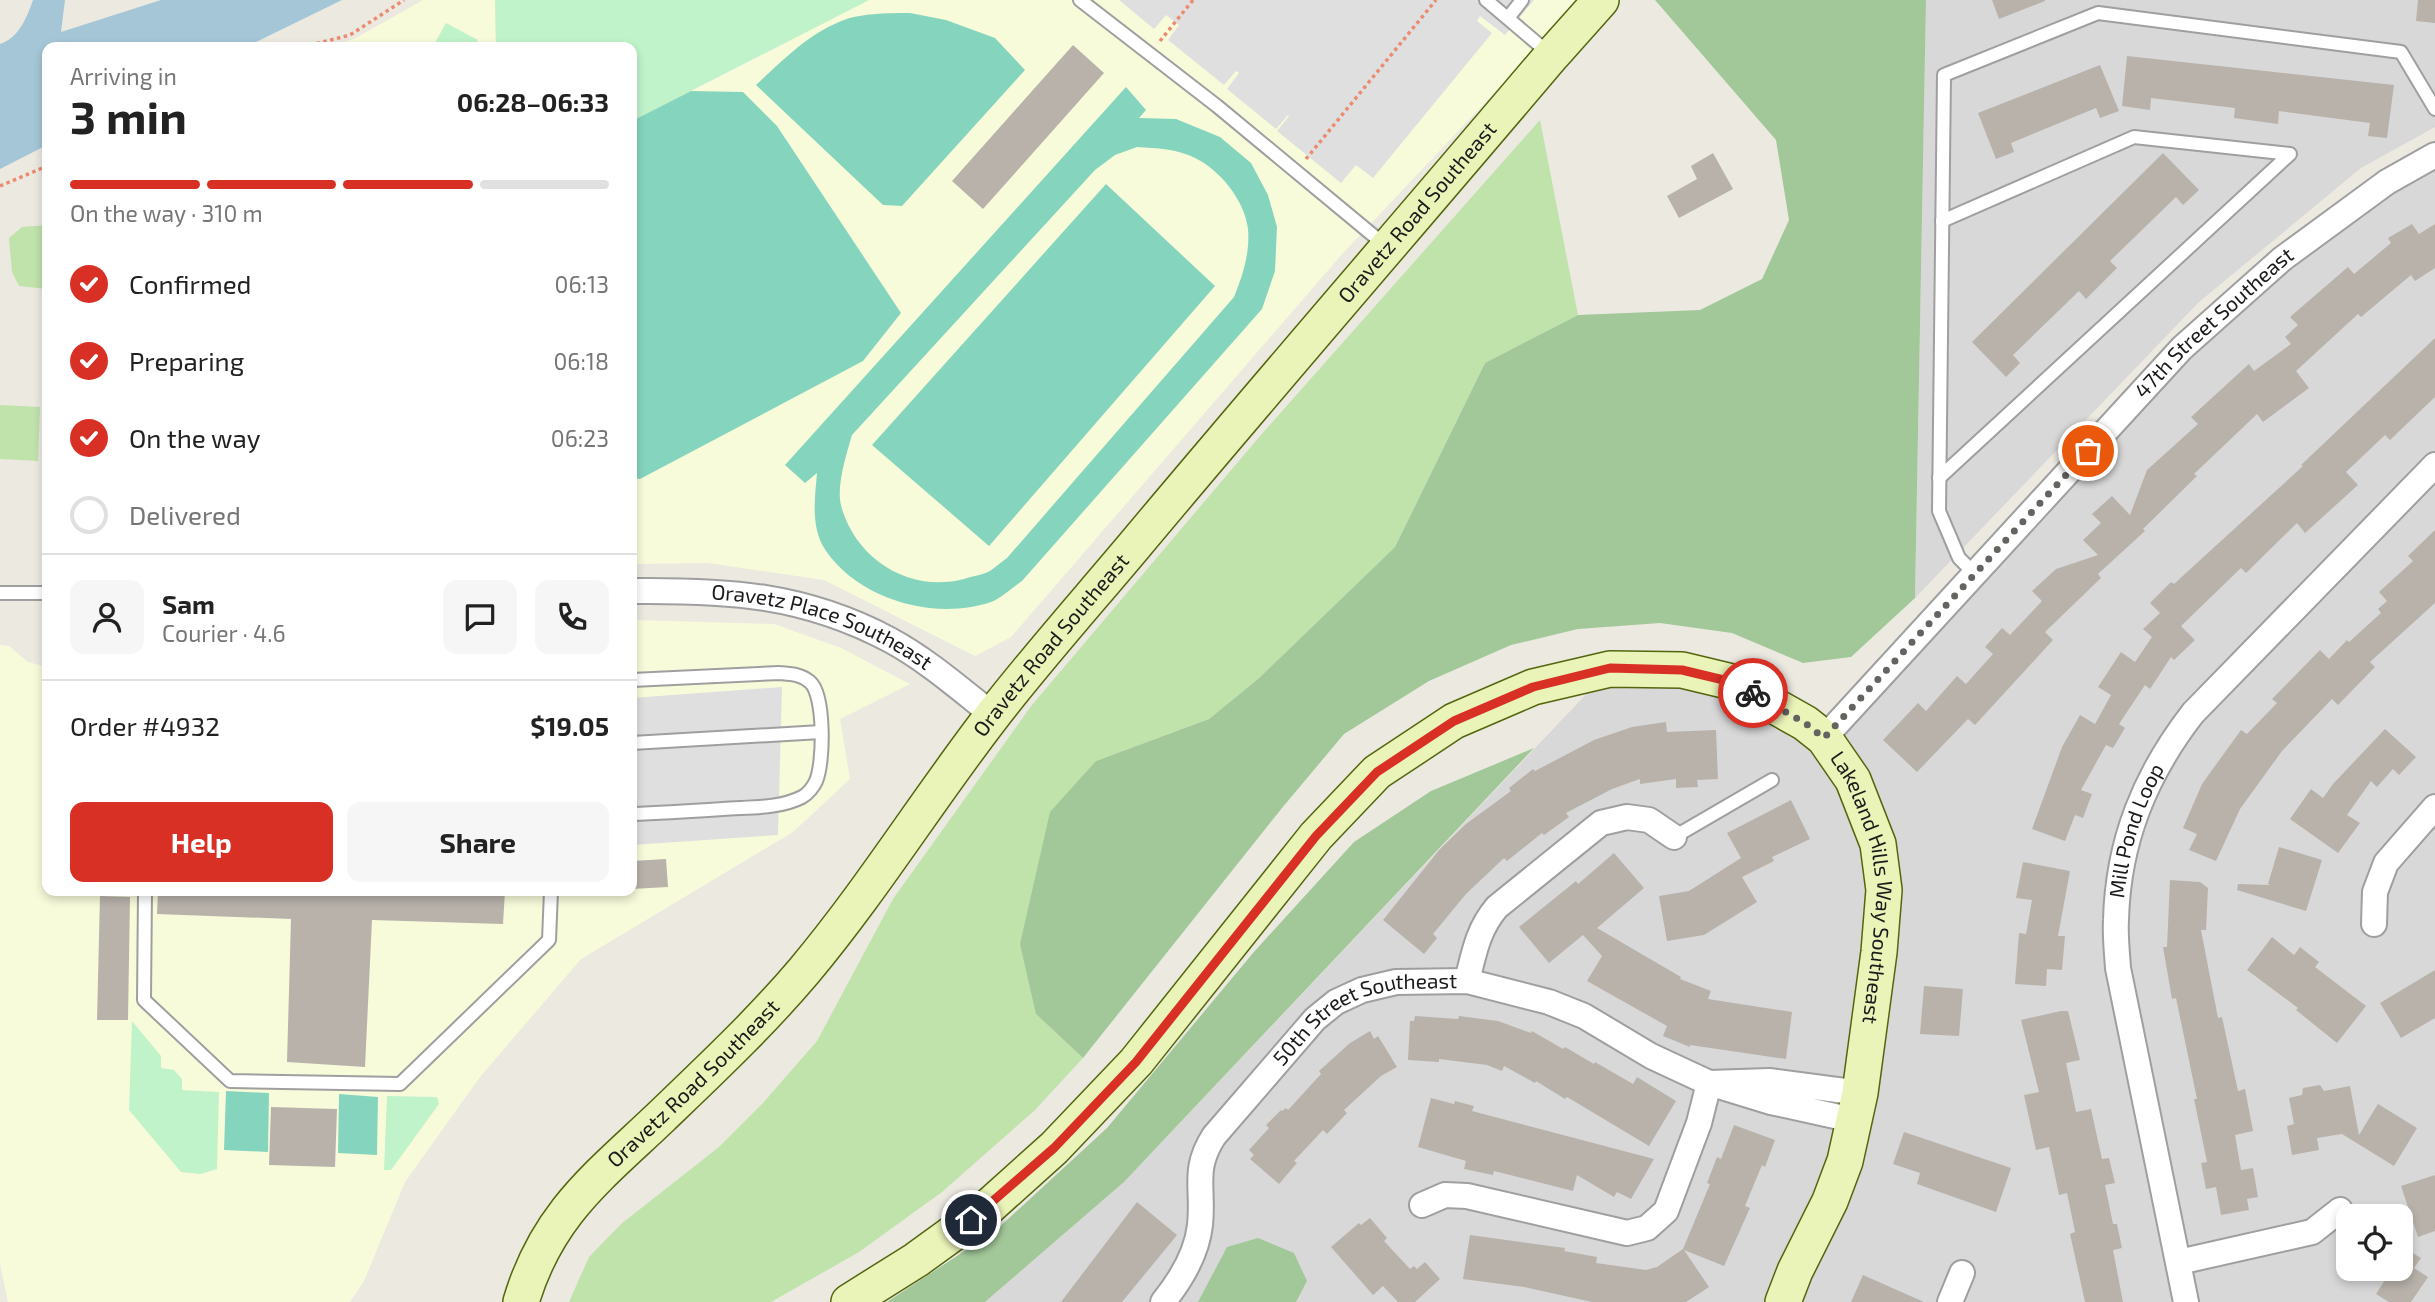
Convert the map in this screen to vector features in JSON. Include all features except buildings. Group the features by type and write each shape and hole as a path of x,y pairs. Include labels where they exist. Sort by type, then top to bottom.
{"street":[{"name":"Oravetz Road Southeast","path":"521,1302 527,1280 544,1242 561,1217 589,1184 682,1097 805,970 993,715 1201,466 1601,0"},
{"name":"47th Street Southeast","path":"1824,738 2182,348 2282,259 2387,182 2435,155"},
{"name":"Mill Pond Loop","path":"2186,1302 2118,968 2116,920 2121,867 2142,794 2168,745 2193,713 2435,465"},
{"name":"Oravetz Place Southeast","path":"637,590 749,594 816,608 860,625 891,641 941,674 993,715"},
{"name":"Lakeland Hills Way Southeast","path":"849,1302 916,1260 985,1210 1054,1148 1136,1062 1316,836 1377,772 1454,721 1533,687 1610,668 1682,670 1732,682 1805,723 1824,738 1853,780 1878,844 1884,890 1879,953 1857,1106 1844,1161 1830,1201 1795,1271 1783,1302"},
{"path":"2374,924 2375,892 2386,863 2435,807"},
{"path":"1467,981 1477,939 1487,919 1497,907 1601,823 1627,817 1649,820 1674,837"},
{"name":"50th Street Southeast","path":"1163,1302 1179,1279 1197,1240 1200,1225 1200,1165 1205,1150 1214,1136 1315,1019 1336,1002 1362,989 1396,982 1467,981 1549,1002 1584,1016 1651,1056 1709,1083 1771,1102 1857,1106"},
{"path":"1422,1205 1445,1195 1467,1196 1626,1233 1647,1228 1666,1211 1699,1123 1709,1083"},
{"path":"2179,1262 2312,1232 2336,1213"},
{"path":"513,1302 544,1242"},
{"path":"1950,1302 1962,1273"}],"lane":[{"path":"1080,0 1217,106 1389,249"},
{"path":"1486,0 1552,55"},
{"path":"1508,18 1522,0"},
{"path":"1975,575 1959,558 1939,511 1944,75 2098,13 2401,52 2435,109"},
{"path":"1939,478 2290,154 2134,136 1942,221"},
{"path":"0,593 42,593"},
{"path":"637,680 779,673 799,675 812,683 815,690 821,732 820,766 816,782 805,795 788,802 762,806 637,814"},
{"path":"637,743 821,732"},
{"path":"1674,837 1772,780"},
{"path":"145,896 144,1000 230,1081 400,1084 549,940 551,896"}],"path":[{"path":"323,42 351,35 404,0"},
{"path":"1150,54 1193,0"},
{"path":"1296,172 1436,0"},
{"path":"0,186 42,168"}],"shaded area":[{"path":"423,0 495,0 496,42 344,42"},
{"path":"869,0 1582,0 1343,253 1011,637 975,656 824,580 708,563 637,564 637,118"},
{"path":"1119,0 1534,0 1505,35 1480,16 1477,21 1492,33 1373,178 1356,165 1341,183 1277,131 1288,115 1276,129 1227,89 1239,73 1236,71 1224,85 1168,40 1179,25 1166,15 1154,29"},
{"path":"1926,0 2435,0 2435,127 2361,168 2199,302 1915,598"},
{"path":"2435,155 2435,1302 985,1302 1124,1182 1610,669 1682,670 1825,738 2182,348"},
{"path":"637,620 774,624 841,648 910,684 840,719 850,779 793,832 581,959 480,1077 405,1182 364,1281 350,1302 8,1302 0,1264 0,645 9,646 28,662 42,666 42,896 637,896"},
{"path":"782,687 778,835 637,845 637,698"}],"green space":[{"path":"495,0 869,0 637,118 637,42 496,42"},
{"path":"1655,0 1926,0 1915,598 1851,657 1803,663 1732,633 1660,623 1578,629 1511,645 1429,681 1344,734 1083,1058 1036,1014 1020,944 1050,812 1096,761 1209,719 1258,679 1395,547 1485,363 1578,315 1700,310 1762,279 1789,220 1776,140"},
{"path":"910,13 946,20 995,38 1025,70 902,206 883,205 756,85 785,58 827,27 864,15"},
{"path":"446,23 478,40 477,42 435,42"},
{"path":"1126,87 1146,110 1139,118 1176,119 1220,137 1251,163 1268,195 1277,227 1275,271 1262,309 1022,581 999,598 969,607 923,607 878,594 858,582 841,568 821,542 815,513 817,473 805,483 785,465","holes":["1137,147 1174,151 1195,158 1222,178 1237,197 1246,218 1248,247 1234,297 1007,558 987,572 944,582 906,577 889,569 860,544 842,509 841,482 852,435 1095,170 1115,155"]},
{"path":"691,91 743,92 777,126 901,313 863,361 640,479 637,479 637,118"},
{"path":"1540,120 1578,315 1485,363 1395,547 1258,679 1209,719 1096,761 1036,1014 1083,1058 1034,1111 942,1192 859,1252 771,1302 569,1302 589,1257 621,1224 719,1147 763,1103 817,1041 893,899 1032,705 1260,436"},
{"path":"1106,184 1215,286 989,546 872,445"},
{"path":"42,225 42,288 19,286 12,272 9,238 22,227"},
{"path":"0,405 40,407 38,461 0,459"},
{"path":"1534,748 1124,1182 985,1302 887,1302 995,1231 1107,1128 1253,953 1354,842 1431,791"},
{"path":"132,1021 161,1056 161,1068 174,1070 182,1079 182,1090 219,1092 217,1169 201,1174 181,1172 129,1110"},
{"path":"226,1091 269,1093 268,1152 224,1150"},
{"path":"339,1094 378,1097 377,1155 338,1153"},
{"path":"387,1096 437,1097 439,1104 391,1170 384,1170"},
{"path":"1258,1238 1294,1253 1307,1281 1296,1302 1198,1302 1227,1247"}],"water":[{"path":"33,0 65,0 61,32 161,0 342,0 256,42 42,42 42,148 0,169 0,44 12,37 25,20"}],"way so far":[{"path":"1753,693 1805,723 1824,738 2088,451"}],"route":[{"path":"971,1220 1054,1148 1136,1062 1316,836 1377,772 1454,721 1533,687 1610,668 1682,670 1732,682 1753,693"}]}
